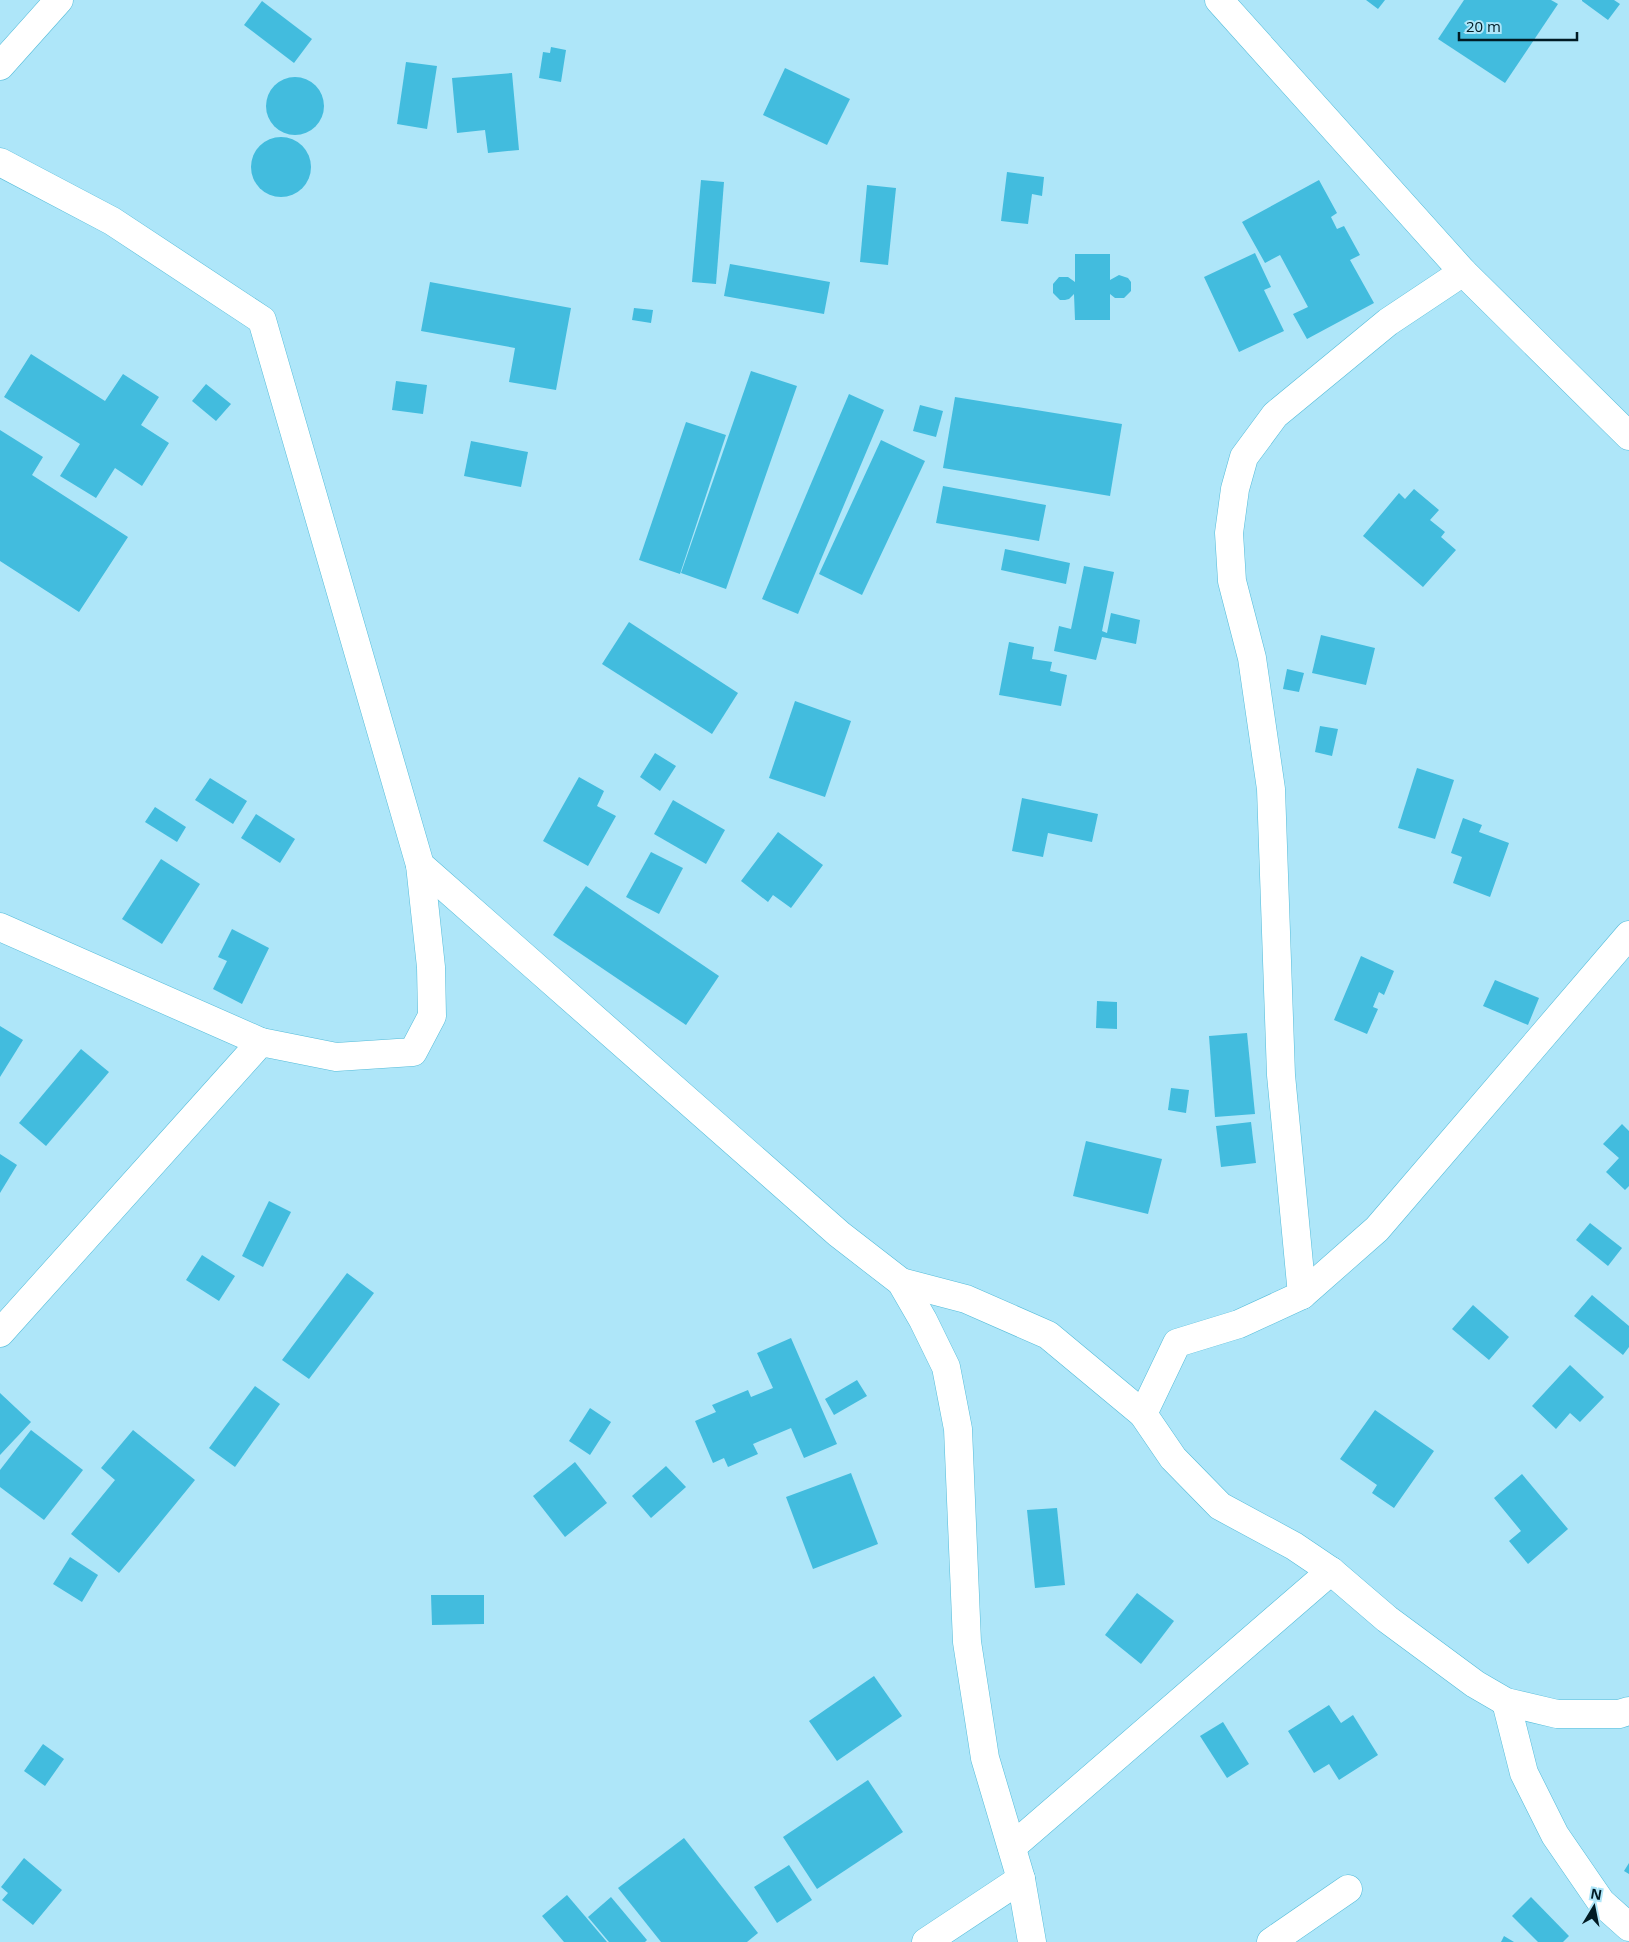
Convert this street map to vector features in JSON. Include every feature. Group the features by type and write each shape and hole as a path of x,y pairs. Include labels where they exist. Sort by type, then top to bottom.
{"street":[{"path":"0,66 60,0"},
{"path":"1219,0 1463,272 1629,436"},
{"path":"0,162 112,221 262,320 420,865 431,967 432,1016 413,1052 336,1057 261,1042 0,927"},
{"path":"1302,1296 1281,1075 1271,790 1252,658 1232,581 1229,533 1235,489 1244,457 1275,416 1388,322 1463,272"},
{"path":"420,865 839,1234 901,1282 924,1320 946,1367 958,1430 967,1642 985,1758 1021,1879 1032,1942"},
{"path":"1143,1414 1178,1343 1239,1324 1302,1296 1377,1229 1629,936"},
{"path":"0,1333 261,1042"},
{"path":"901,1282 966,1299 1048,1334 1143,1414 1173,1458 1220,1506 1294,1546 1331,1570 1387,1619 1475,1684 1506,1702 1558,1714 1619,1714 1629,1711"},
{"path":"1012,1847 1331,1570"},
{"path":"1506,1702 1524,1773 1555,1835 1602,1902 1629,1928"},
{"path":"926,1942 1021,1879"},
{"path":"1271,1942 1348,1889"}],"building":[{"path":"1366,0 1385,0 1378,9"},
{"path":"1464,0 1551,0 1558,4 1505,83 1438,39"},
{"path":"1582,0 1614,0 1620,4 1608,20"},
{"path":"262,1 312,39 294,63 244,25"},
{"path":"551,47 566,50 561,82 539,78 543,52 550,53"},
{"path":"406,62 437,66 427,129 397,124"},
{"path":"785,68 850,99 827,145 763,115"},
{"path":"512,73 519,150 488,153 485,130 457,133 452,78"},
{"path":"289,77 301,77 316,85 324,100 324,112 316,127 301,135 289,135 274,127 266,112 266,100 274,85"},
{"path":"281,137 298,142 306,150 311,167 306,184 298,192 281,197 264,192 256,184 251,167 256,150 264,142"},
{"path":"1007,172 1044,177 1042,196 1032,194 1028,224 1001,221"},
{"path":"701,180 724,182 716,284 692,282"},
{"path":"1319,180 1337,213 1331,217 1337,229 1344,226 1360,255 1350,260 1374,303 1307,339 1293,314 1308,307 1280,255 1265,263 1242,222"},
{"path":"867,185 896,188 888,265 860,262"},
{"path":"1255,253 1271,287 1264,290 1284,331 1239,352 1204,277"},
{"path":"1075,254 1110,254 1110,280 1119,275 1128,278 1131,282 1131,291 1124,298 1115,298 1110,294 1110,320 1075,320 1074,294 1069,299 1060,300 1053,293 1053,284 1059,277 1068,277 1075,282"},
{"path":"730,264 830,282 824,314 724,296"},
{"path":"430,282 571,308 556,390 509,382 515,348 421,331"},
{"path":"634,308 653,310 651,323 632,320"},
{"path":"31,354 105,401 123,374 159,397 141,425 169,443 142,486 115,468 96,498 60,476 80,444 4,397"},
{"path":"751,371 797,386 726,589 681,573"},
{"path":"396,381 427,385 423,414 392,410"},
{"path":"206,384 231,404 216,421 192,401"},
{"path":"849,394 884,410 798,614 762,599"},
{"path":"955,397 1122,424 1110,496 943,468"},
{"path":"920,405 943,411 936,437 913,431"},
{"path":"686,422 726,435 680,574 639,560"},
{"path":"0,430 43,457 32,475 128,537 79,612 0,561"},
{"path":"881,440 925,461 862,595 819,574"},
{"path":"471,441 528,452 521,487 464,476"},
{"path":"943,486 1046,505 1039,541 936,523"},
{"path":"1414,489 1439,510 1430,520 1445,532 1441,537 1456,550 1423,587 1363,536 1399,493 1405,499"},
{"path":"1005,549 1070,563 1066,584 1001,570"},
{"path":"1084,566 1114,572 1102,631 1107,633 1111,613 1140,620 1136,644 1102,637 1096,660 1054,651 1059,626 1071,629"},
{"path":"629,622 738,693 712,734 602,664"},
{"path":"1321,635 1375,648 1366,685 1312,673"},
{"path":"1009,642 1034,647 1032,659 1052,662 1050,671 1067,675 1061,706 999,695"},
{"path":"1287,669 1304,673 1299,692 1283,689"},
{"path":"795,701 851,721 825,797 769,778"},
{"path":"1320,726 1338,729 1332,756 1315,752"},
{"path":"655,753 676,766 660,791 640,777"},
{"path":"1417,768 1454,780 1435,839 1398,828"},
{"path":"579,777 604,791 597,806 616,816 588,866 543,841"},
{"path":"210,778 247,801 233,824 195,800"},
{"path":"1022,798 1098,814 1092,842 1048,833 1043,857 1012,851"},
{"path":"673,800 725,830 706,864 654,834"},
{"path":"155,807 186,827 177,842 145,822"},
{"path":"256,814 295,839 280,863 241,838"},
{"path":"1463,818 1482,825 1479,832 1509,843 1490,897 1453,883 1462,857 1451,853"},
{"path":"778,832 823,865 791,908 773,895 768,902 741,881"},
{"path":"651,852 683,868 659,914 626,897"},
{"path":"161,859 200,884 162,944 122,919"},
{"path":"586,886 719,976 686,1025 553,935"},
{"path":"232,929 269,948 242,1004 213,989 227,961 218,957"},
{"path":"1361,956 1394,971 1384,995 1379,992 1373,1007 1378,1009 1367,1034 1334,1020"},
{"path":"1495,980 1539,998 1528,1025 1483,1006"},
{"path":"1097,1001 1117,1002 1117,1029 1096,1028"},
{"path":"0,1026 23,1040 0,1077"},
{"path":"1247,1033 1255,1114 1215,1117 1209,1036"},
{"path":"81,1049 109,1072 46,1146 19,1123"},
{"path":"1171,1088 1189,1090 1186,1113 1168,1110"},
{"path":"1251,1122 1256,1163 1221,1167 1216,1126"},
{"path":"1622,1124 1629,1131 1629,1186 1625,1190 1606,1172 1619,1158 1603,1144"},
{"path":"1086,1141 1162,1159 1148,1214 1073,1196"},
{"path":"0,1154 17,1165 0,1193"},
{"path":"269,1201 291,1212 263,1267 242,1256"},
{"path":"1590,1223 1622,1248 1608,1266 1576,1240"},
{"path":"202,1255 235,1276 219,1301 186,1280"},
{"path":"347,1273 374,1293 309,1379 282,1360"},
{"path":"1592,1295 1629,1326 1629,1347 1623,1355 1574,1316"},
{"path":"1473,1305 1509,1337 1489,1360 1452,1329"},
{"path":"791,1338 837,1444 804,1458 791,1428 753,1444 758,1454 728,1467 724,1458 713,1463 695,1421 716,1412 712,1405 748,1390 751,1397 773,1388 757,1353"},
{"path":"1570,1365 1604,1397 1580,1422 1570,1413 1556,1429 1532,1406"},
{"path":"857,1380 867,1396 834,1415 825,1399"},
{"path":"255,1386 280,1404 235,1467 209,1448"},
{"path":"0,1393 31,1422 0,1455"},
{"path":"590,1408 611,1422 590,1455 569,1441"},
{"path":"1375,1410 1434,1451 1394,1508 1372,1493 1377,1485 1340,1459"},
{"path":"31,1430 83,1470 44,1520 0,1487 0,1470"},
{"path":"133,1430 195,1480 119,1573 71,1534 115,1480 101,1468"},
{"path":"575,1462 607,1503 565,1537 533,1496"},
{"path":"666,1466 686,1487 651,1518 632,1496"},
{"path":"851,1473 878,1544 813,1569 786,1497"},
{"path":"1522,1474 1568,1529 1528,1564 1509,1541 1521,1531 1494,1498"},
{"path":"1057,1508 1065,1585 1035,1588 1027,1510"},
{"path":"70,1557 98,1575 82,1602 53,1584"},
{"path":"1137,1593 1174,1621 1141,1664 1105,1635"},
{"path":"431,1595 484,1595 484,1624 432,1625"},
{"path":"874,1676 902,1716 837,1761 809,1721"},
{"path":"1329,1705 1341,1723 1353,1715 1378,1755 1339,1780 1329,1764 1314,1773 1288,1731"},
{"path":"1223,1722 1249,1764 1227,1778 1200,1736"},
{"path":"43,1744 64,1759 45,1786 24,1771"},
{"path":"868,1780 903,1832 817,1889 783,1837"},
{"path":"684,1838 758,1933 747,1942 661,1942 618,1888"},
{"path":"24,1858 62,1890 33,1925 2,1900 8,1893 1,1887"},
{"path":"1629,1863 1629,1874 1624,1871"},
{"path":"789,1865 812,1900 777,1923 754,1887"},
{"path":"567,1895 607,1942 564,1942 542,1916"},
{"path":"611,1897 647,1940 645,1942 609,1942 588,1917"},
{"path":"1531,1897 1569,1936 1563,1942 1538,1942 1512,1916"},
{"path":"1504,1936 1514,1942 1501,1942"}]}
